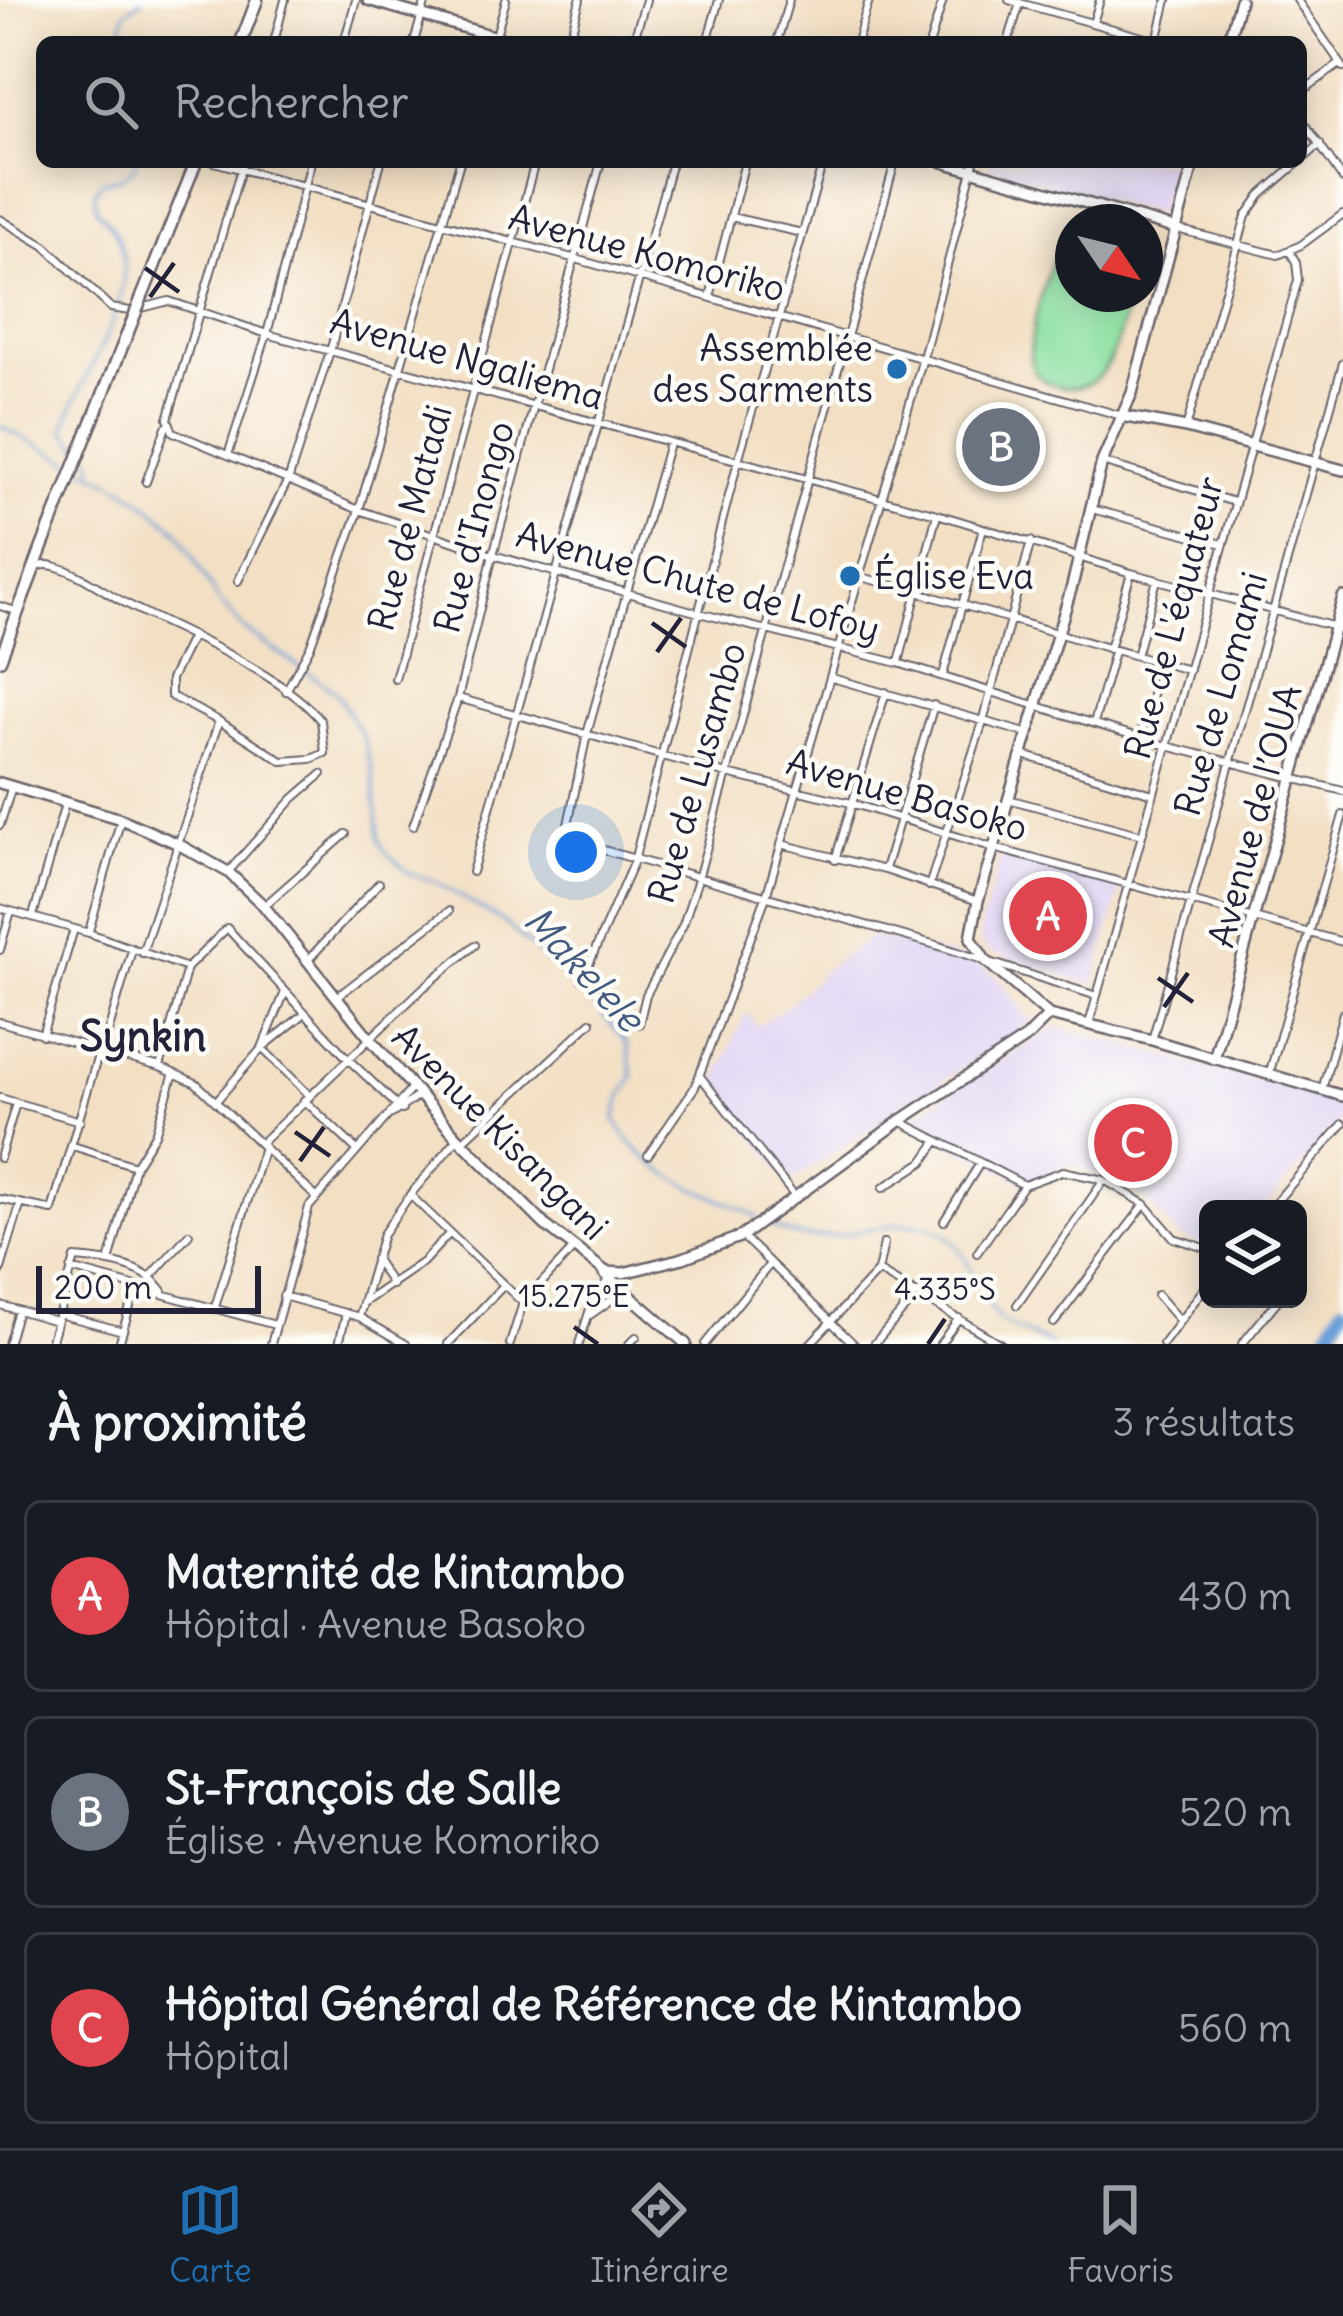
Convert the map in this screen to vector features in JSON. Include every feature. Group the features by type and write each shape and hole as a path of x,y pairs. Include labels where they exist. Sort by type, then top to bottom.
{"main road":[{"path":"243,36 257,0"},
{"path":"0,660 194,168"}],"street":[{"path":"276,36 285,0"},
{"path":"346,36 356,0"},
{"path":"368,0 486,36"},
{"path":"416,36 426,0"},
{"path":"496,36 506,0"},
{"path":"571,36 580,0"},
{"path":"635,36 646,0"},
{"path":"709,36 718,0"},
{"path":"779,36 789,0"},
{"path":"859,36 869,0"},
{"path":"932,36 943,0"},
{"path":"1009,0 1137,36"},
{"path":"1093,23 1100,0"},
{"path":"1159,36 1167,0"},
{"path":"1230,36 1240,0"},
{"path":"1297,0 1342,64 1307,88"},
{"path":"1011,36 1020,1"},
{"path":"1307,126 1343,179"},
{"path":"1307,155 1320,144"},
{"path":"146,482 241,168"},
{"name":"Avenue Komoriko","path":"249,168 1122,416 1343,470"},
{"path":"229,452 267,334 309,168"},
{"path":"238,581 289,478 331,348 379,168"},
{"path":"286,691 304,660 359,510 458,168"},
{"name":"Rue de Matadi","path":"395,679 533,168"},
{"name":"Rue d'Inongo","path":"413,826 458,698 599,168"},
{"path":"472,872 670,168"},
{"path":"710,297 743,168"},
{"path":"582,980 634,861 738,461 821,168"},
{"name":"Rue de Lusambo","path":"639,1024 654,977 683,926 698,879 893,168"},
{"path":"648,1155 700,1076 766,897 861,577 972,168"},
{"path":"979,168 1273,255 1290,252 1343,214"},
{"path":"1195,168 1122,416 1088,508 1079,557 971,938 985,960 1049,1015 1343,1096"},
{"path":"1186,428 1253,202 1292,168"},
{"path":"731,217 802,233"},
{"name":"Avenue Ngaliema","path":"0,219 45,246 111,308 124,311 169,301 267,334 937,514 1131,573 1339,628"},
{"name":"Rue de L'équateur","path":"1089,1024 1299,274 1290,252"},
{"name":"Rue de Lomami","path":"1152,1040 1343,362"},
{"name":"Avenue Chute de Lofoy","path":"167,423 173,432 430,536 628,594 898,663 1167,746 1343,791"},
{"path":"669,443 587,734 565,839 1096,996"},
{"path":"1102,462 1234,502"},
{"path":"1088,508 1223,544"},
{"path":"898,663 937,514"},
{"path":"943,676 982,528"},
{"path":"929,886 983,722 1031,541"},
{"path":"34,566 47,564 79,576 192,636 286,691 321,721 326,749 319,757 282,761 168,693 192,636"},
{"path":"1094,723 1131,573"},
{"path":"861,577 1189,670"},
{"path":"1136,656 1157,580"},
{"name":"Avenue de l’OUA","path":"1214,1059 1339,628 1343,597"},
{"path":"0,606 16,611"},
{"path":"1140,737 1161,663"},
{"path":"832,678 1029,734"},
{"path":"835,860 886,692"},
{"name":"Avenue Basoko","path":"458,698 1343,942"},
{"path":"885,870 934,705"},
{"path":"0,1199 52,1210 101,1052 192,809 219,721"},
{"path":"1023,755 1153,794"},
{"path":"228,872 293,799 322,774"},
{"path":"0,825 6,784"},
{"name":"Avenue Kisangani","path":"6,784 121,819 228,872 264,906 371,1040 460,1140 605,1275 697,1255 747,1232 900,1121 1027,1037 1049,1015"},
{"path":"33,916 66,800"},
{"path":"1008,800 1142,835"},
{"path":"1269,1075 1343,815"},
{"path":"88,932 121,819"},
{"path":"264,906 346,834"},
{"path":"781,844 885,870 978,901"},
{"path":"308,961 379,884"},
{"path":"0,908 88,932 187,968"},
{"path":"336,998 449,910"},
{"path":"0,950 11,911"},
{"path":"42,1035 74,928"},
{"path":"160,1067 187,968 227,928 399,1107"},
{"path":"215,1307 262,1145 475,945"},
{"path":"262,1048 285,992"},
{"path":"217,1100 262,1048 304,1013"},
{"path":"1322,1090 1343,1013"},
{"path":"0,1022 160,1067 196,1083 315,1196"},
{"path":"358,1317 382,1234 410,1195 460,1140 591,1022"},
{"path":"262,1048 357,1150"},
{"path":"109,1262 136,1166 155,1134 174,1073"},
{"path":"700,1076 796,1198"},
{"path":"271,1344 304,1220 315,1196 416,1090"},
{"path":"0,1098 80,1121"},
{"path":"0,1158 16,1103"},
{"path":"900,1121 1024,1185"},
{"path":"1278,1200 1343,1124"},
{"path":"883,1188 923,1162 937,1142"},
{"path":"73,1146 136,1166"},
{"path":"944,1221 979,1165"},
{"path":"977,1253 1024,1185 1064,1171 1104,1180 1145,1204 1174,1238 1199,1246"},
{"path":"1017,1305 1104,1180"},
{"path":"410,1195 523,1303"},
{"path":"1054,1323 1145,1204"},
{"path":"0,1272 20,1205"},
{"path":"747,1232 770,1264 854,1344"},
{"path":"152,1275 189,1234"},
{"path":"363,1303 423,1262 449,1234"},
{"path":"810,1344 878,1271 884,1244"},
{"path":"510,1344 523,1303 573,1249"},
{"path":"50,1344 77,1258 152,1275 163,1292"},
{"path":"375,1258 392,1285"},
{"path":"705,1344 770,1264"},
{"path":"71,1269 275,1325"},
{"path":"878,1271 959,1318 985,1340 1001,1344"},
{"path":"579,1344 605,1275 686,1344"},
{"path":"448,1344 504,1285"},
{"path":"119,1344 136,1286"},
{"path":"587,1317 625,1291"},
{"path":"874,1344 918,1294"},
{"path":"1157,1294 1179,1320"},
{"path":"1176,1344 1165,1340 1199,1294"},
{"path":"283,1296 358,1317 406,1344"},
{"path":"0,1305 123,1331"},
{"path":"1242,1344 1272,1308"},
{"path":"8,1344 18,1310"},
{"path":"339,1344 346,1313"},
{"path":"940,1344 959,1318"},
{"path":"882,1336 890,1344"}],"shaded area":[{"path":"989,168 1170,168 1160,204 1120,204"},
{"path":"1001,856 1121,887 1094,985 986,951 980,939 981,925"},
{"path":"874,935 970,961 996,976 1032,1022 793,1180 714,1085 746,1012 757,1026"},
{"path":"1055,1027 1340,1101 1343,1116 1271,1200 1199,1200 1199,1243 1179,1237 1143,1196 1072,1164 1028,1184 905,1121"}],"green space":[{"path":"1055,255 1055,312 1125,312 1103,372 1078,387 1047,382 1032,366 1032,336"}],"waterway":[{"path":"121,36 125,12 142,0"},
{"path":"94,472 92,459 64,430 122,288 124,260 116,233 96,209 94,193 103,181 133,168"},
{"name":"Makelele","path":"0,426 145,503 178,531 218,600 244,629 336,692 363,737 384,850 410,874 434,881 504,922 592,1003 627,1043 633,1077 615,1120 630,1141 661,1170 758,1217"},
{"name":"Makelele","path":"766,1222 806,1237 901,1224 935,1229 958,1247 999,1318 1051,1344"},
{"path":"1322,1344 1343,1307"}],"place":[{"name":"Assemblée des Sarments","path":"897,369"},
{"name":"St-François de Salle","path":"1001,447"},
{"name":"Église Eva","path":"850,576"},
{"name":"Maternité de Kintambo","path":"1048,916"},
{"name":"Hôpital Général de Référence de Kintambo","path":"1133,1143"}],"district":[{"name":"Synkin","path":"143,1036"}]}
